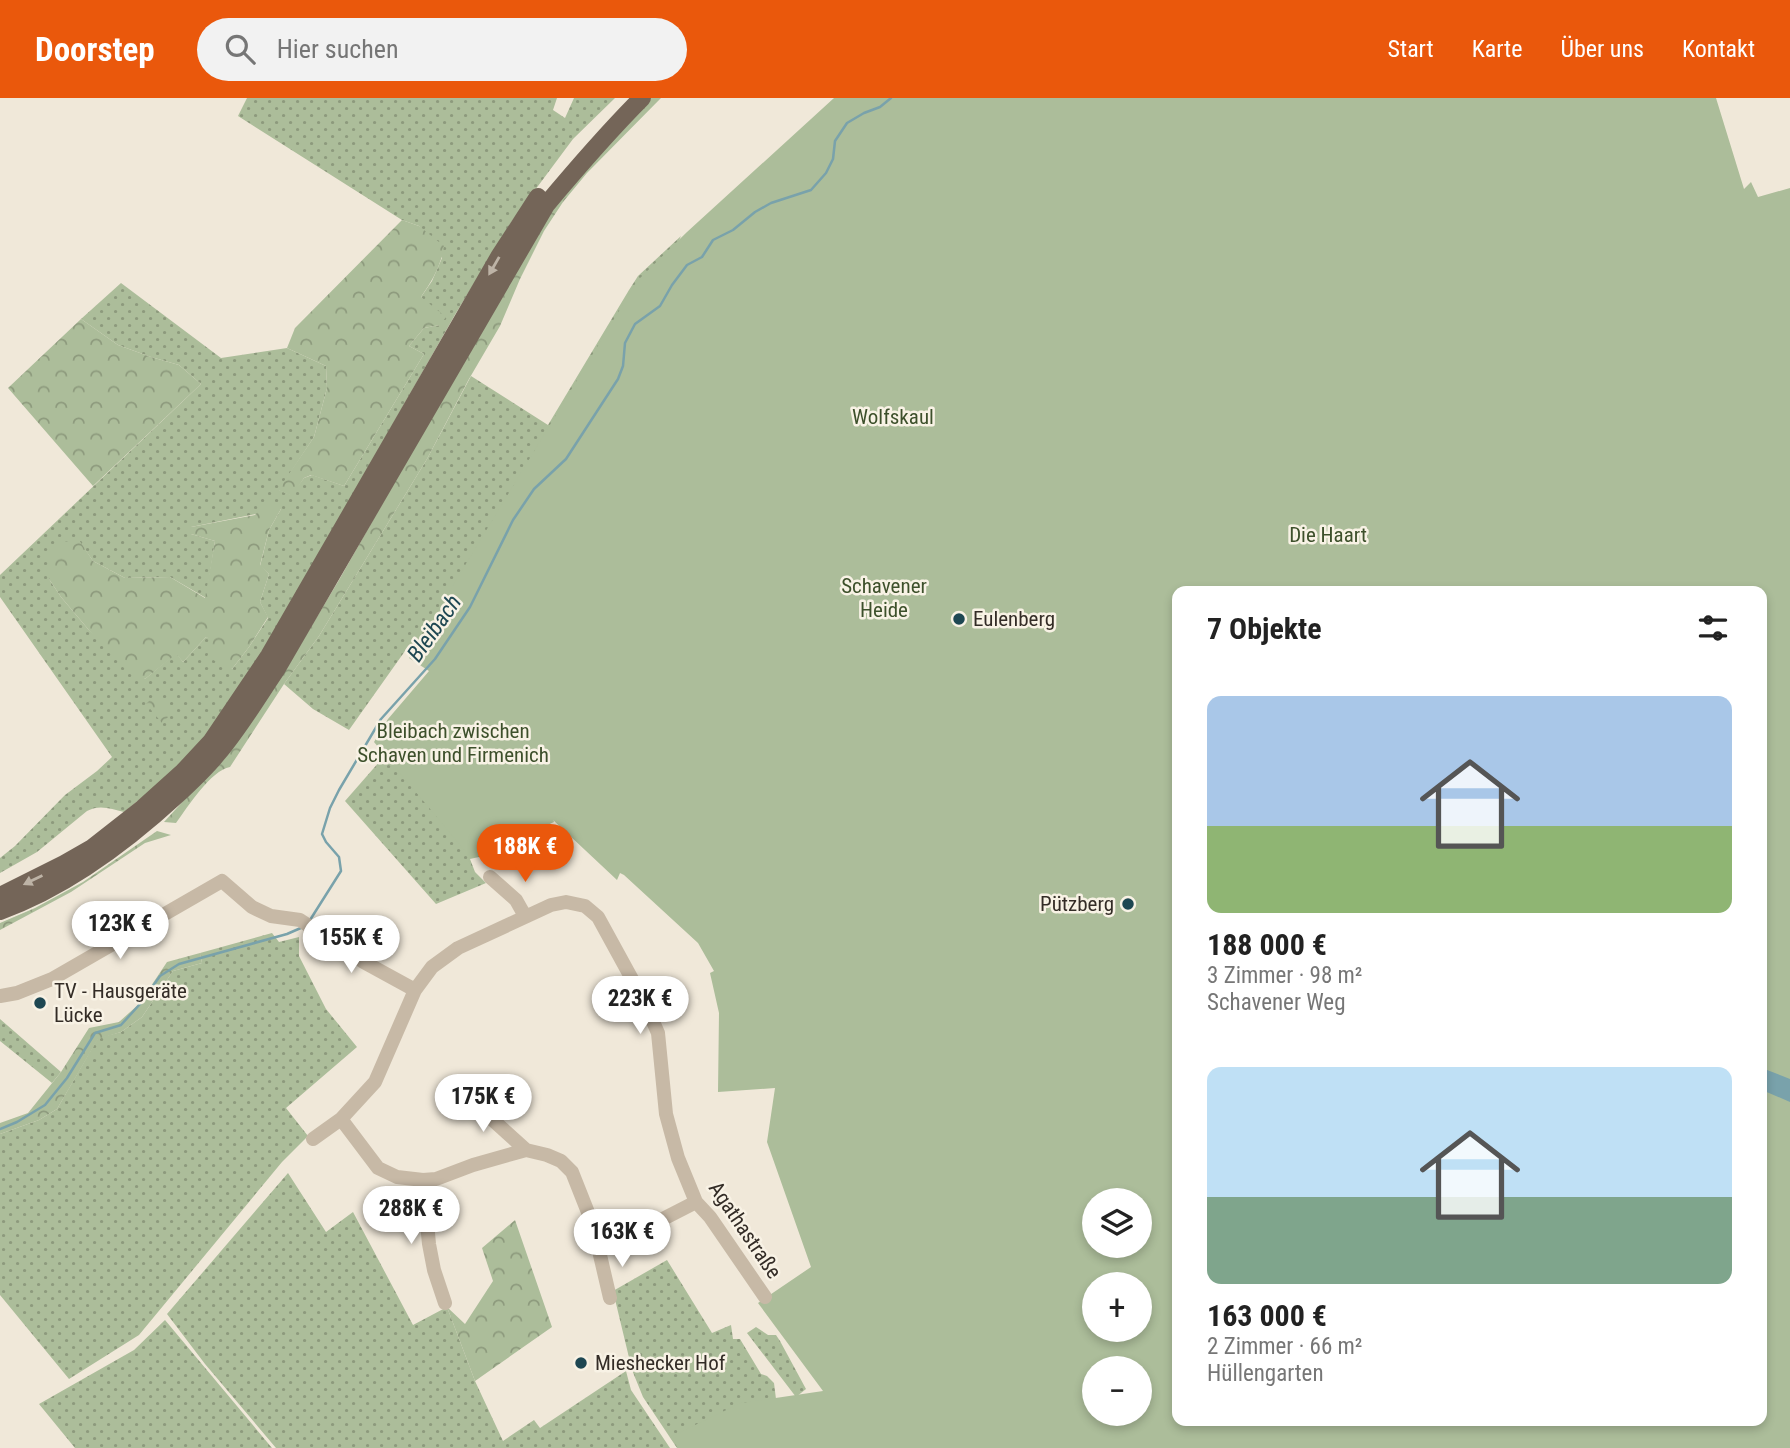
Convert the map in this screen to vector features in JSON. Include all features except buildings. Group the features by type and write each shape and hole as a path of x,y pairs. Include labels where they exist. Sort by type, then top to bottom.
{"main road":[{"path":"0,896 92,848 144,808 211,742 269,656 499,257 535,201 575,150 626,98"},
{"path":"0,911 38,895 78,872 136,831 217,755 276,670 546,205 604,136 642,98"}],"street":[{"path":"490,877 516,900 525,916"},
{"path":"0,996 17,993 52,979 222,881 244,901 262,912 305,923 362,961 415,990"},
{"name":"Agathastraße","path":"313,1139 341,1119 375,1082 415,990 432,967 458,948 551,905 566,902 585,906 598,917 644,1000 658,1033 666,1114 678,1157 696,1202 718,1227 765,1297"},
{"path":"463,1093 526,1150"},
{"path":"341,1119 378,1168 397,1177 436,1179 473,1164 526,1150 561,1161 572,1172 593,1225 610,1298"},
{"path":"423,1180 429,1244 445,1303"},
{"path":"600,1248 640,1232 696,1202"}],"green space":[{"path":"247,98 557,98 553,110 565,118 574,98 615,98 573,139 512,221 456,313 277,628 215,725 177,769 124,812 101,807 87,811 37,852 0,873 0,858 65,795 112,757 0,597 0,575 201,384 179,365 118,345 81,319 121,283 221,358 287,348 326,366 327,388 314,437 279,490 291,495 304,478 312,475 344,486 424,354 409,346 424,328 440,325 421,297 442,258 419,226 402,220 238,116","holes":["281,509 269,530 260,566 269,574 260,602 268,618 232,669 214,640 206,637 183,662 176,653 145,679 88,629 49,579 79,541 93,561 125,578 170,577 206,598 215,541 191,534 191,527"]},
{"path":"650,98 661,98 587,173 544,231 500,326 427,459 319,636 230,767 207,782 176,823 164,822 229,751 279,680 339,580 542,222 568,187"},
{"name":"Schavener Heide","path":"834,98 1716,98 1744,189 1751,182 1758,197 1790,188 1790,1448 678,1448 670,1437 741,1403 823,1391 758,1303 811,1267 767,1142 775,1088 718,1092 719,1013 710,973 714,971 698,943 624,875 620,873 617,880 553,820 471,858 374,742 388,719 429,671 409,658 637,281"},
{"path":"402,220 419,226 444,246 436,273 421,297 446,317 440,325 424,328 409,346 424,354 344,486 311,475 304,478 292,496 278,490 314,437 327,388 326,366 287,348 295,328"},
{"path":"681,236 440,661 410,644 349,730 313,709 284,684 319,636 427,459 471,376 548,425 638,276"},
{"path":"81,319 118,345 179,365 201,384 93,486 8,388"},
{"path":"266,503 281,509 269,530 260,565 269,574 260,602 268,617 232,669 207,657 213,641 206,637 183,662 176,654 145,679 126,670 88,629 49,579 48,551 62,542 79,540 93,561 125,578 170,577 205,598 215,541 191,534 191,527 255,515"},
{"path":"156,694 173,712 162,723 146,704"},
{"name":"Bleibach zwischen Schaven und Firmenich","path":"399,720 540,766 554,822 470,859 475,872 486,883 436,904 345,801 380,761"},
{"path":"157,831 171,835 145,843 71,892 0,930 0,923 83,882"},
{"path":"272,933 279,942 299,937 299,956 326,1009 357,1047 286,1108 308,1136 282,1162 139,1335 69,1379 0,1295 0,1134 39,1120 57,1109 98,1038 121,1032 142,1017 173,971 202,963 200,953"},
{"path":"200,953 202,963 173,971 142,1017 121,1032 98,1039 57,1109 39,1120 0,1134 0,1123 28,1113 61,1072 89,1028 119,1022 139,1004 167,962"},
{"path":"0,1019 61,1072 52,1083 0,1041"},
{"path":"288,1173 326,1232 353,1212 413,1325 447,1307 475,1381 503,1441 534,1420 540,1428 626,1371 631,1390 670,1448 276,1448 167,1314"},
{"path":"515,1220 552,1327 475,1381 447,1307 465,1324 493,1281 482,1248"},
{"path":"667,1260 712,1333 731,1325 733,1339 740,1339 761,1374 774,1383 774,1448 677,1448 643,1397 632,1370 613,1291"},
{"path":"165,1320 272,1448 75,1448 39,1404 134,1350"},
{"path":"756,1327 768,1335 776,1335 780,1341 806,1389 796,1397 747,1333"}],"water":[{"path":"1767,1070 1790,1079 1790,1102 1767,1092"}],"waterway":[{"name":"Bleibach","path":"310,920 341,871 339,857 322,834 339,790 381,719 435,659 470,607 513,520 534,489 566,459 618,379 623,366 625,343 635,324 660,306 687,265 702,257 713,240 733,230 771,203 811,190 826,173 833,159 835,141 847,123 880,107 891,98"},
{"name":"Bleibach","path":"0,1129 45,1105 67,1078 95,1033 121,1025 160,976 179,964 287,934 303,927"}],"place":[{"name":"Eulenberg","path":"959,619"},
{"name":"Pützberg","path":"1128,904"},
{"name":"TV - Hausgeräte Lücke","path":"40,1003"},
{"name":"Mieshecker Hof","path":"581,1363"}],"park label":[{"name":"Wolfskaul","path":"893,417"},
{"name":"Die Haart","path":"1328,535"}]}
